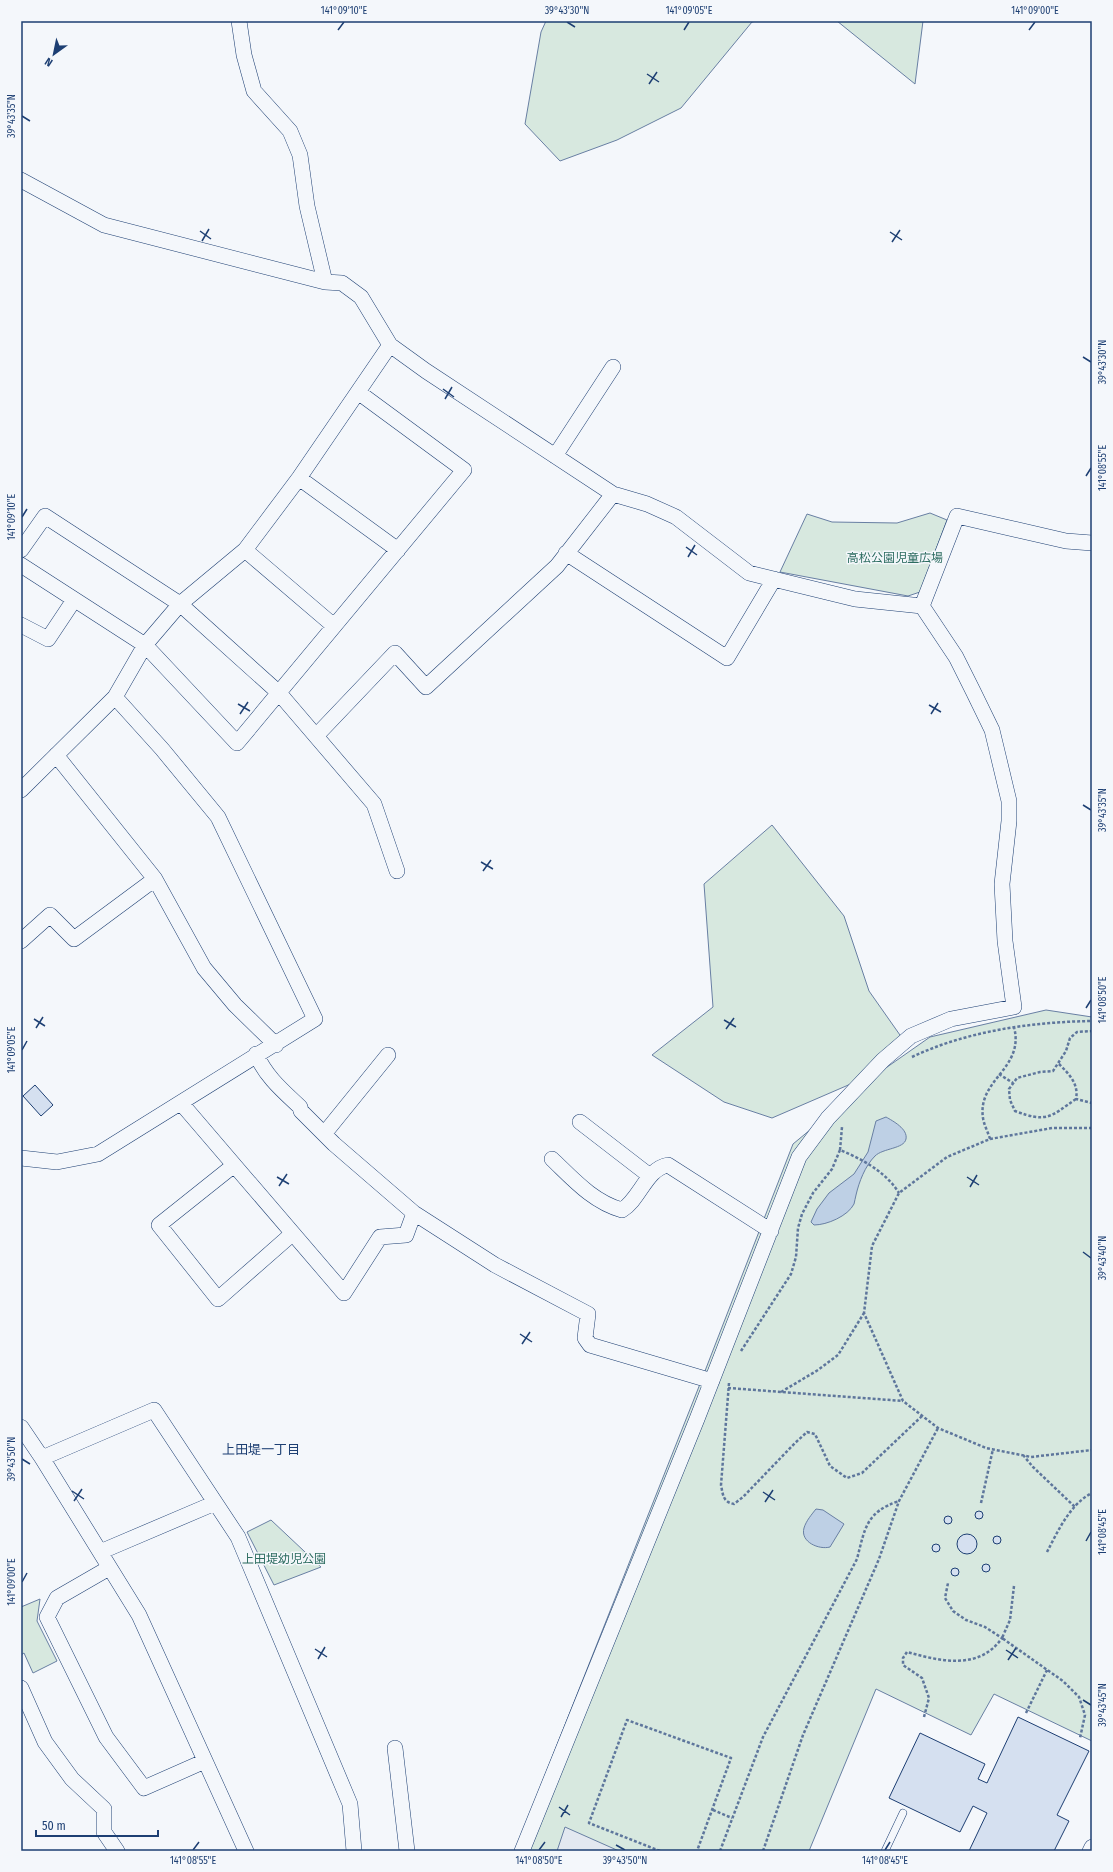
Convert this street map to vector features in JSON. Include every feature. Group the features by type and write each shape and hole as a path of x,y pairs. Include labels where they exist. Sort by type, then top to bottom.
{"street":[{"path":"239,21 244,55 254,91 290,131 300,155 307,206 325,282"},
{"path":"21,180 104,225 325,282 342,283 361,298 390,345 426,371 613,494 647,504 676,517 749,573 855,599 922,606"},
{"path":"21,790 115,697 145,645 180,604 245,550 299,478 390,345"},
{"path":"555,456 613,367"},
{"path":"21,565 145,645 237,743 464,470 358,392"},
{"path":"299,478 398,550"},
{"path":"316,736 395,653 426,686 557,566 613,494"},
{"path":"21,550 45,516 180,604 279,693 374,804 397,871"},
{"path":"922,606 957,516 1066,541 1092,543"},
{"path":"245,550 334,626"},
{"path":"566,553 727,658 774,579"},
{"path":"21,625 48,639 74,600"},
{"path":"522,1851 717,1384 799,1157 828,1118 883,1060 911,1036 951,1019 1014,1007 1004,941 1002,884 1009,821 1008,801 998,755 992,730 974,691 956,657 922,606"},
{"path":"21,1158 57,1162 98,1154 256,1054 276,1045 315,1019 218,817 115,697"},
{"path":"56,755 155,879 204,968 235,1006 276,1045"},
{"path":"21,941 50,915 74,939 155,879"},
{"path":"256,1054 272,1081 300,1106 301,1111 334,1144 414,1213 495,1265 588,1314 585,1338 590,1345 717,1384"},
{"path":"324,1134 388,1055"},
{"path":"180,1103 344,1293 380,1237 406,1235 414,1213"},
{"path":"580,1122 650,1176"},
{"path":"552,1159 585,1191 597,1199 622,1210 628,1206 650,1176 661,1166 668,1165 771,1231"},
{"path":"233,1166 158,1225 218,1299 292,1234"},
{"path":"42,1458 154,1410 238,1537 350,1804 354,1851"},
{"path":"21,1427 42,1458 138,1615 246,1851"},
{"path":"100,1552 215,1503"},
{"path":"109,1568 57,1598 47,1617 106,1737 144,1788 206,1761"},
{"path":"21,1688 45,1742 72,1779 104,1809 104,1832 117,1851"},
{"path":"394,1748 407,1851"},
{"path":"1090,1851 1092,1847"}],"lane":[{"path":"885,1851 904,1813"}],"path":[{"path":"910,1058 949,1043 1014,1027 1092,1021"},
{"path":"990,1139 983,1118 985,1102 990,1085 1010,1063 1016,1050 1017,1036 1014,1027"},
{"path":"1076,1099 1060,1112 1042,1118 1029,1116 1015,1111 1010,1100 1009,1089 1017,1078 1040,1072 1053,1071 1059,1064 1066,1051 1070,1038 1077,1032 1092,1031"},
{"path":"1059,1064 1073,1080 1076,1088 1076,1099"},
{"path":"999,1074 1013,1083"},
{"path":"1076,1099 1092,1103"},
{"path":"740,1353 791,1274 796,1257 798,1228 802,1214 813,1193 832,1169 840,1150 843,1122"},
{"path":"780,1392 818,1370 838,1355 864,1313 872,1246 899,1193 947,1157 990,1139 1052,1128 1092,1128"},
{"path":"840,1150 855,1156 875,1169 892,1184 899,1193"},
{"path":"864,1313 903,1401 938,1428 954,1436 993,1449 1032,1457 1092,1450"},
{"path":"730,1379 728,1388 721,1485 723,1497 728,1503 734,1504 743,1497 807,1432 815,1434 830,1466 847,1478 862,1473 922,1416"},
{"path":"717,1384 728,1388 903,1401"},
{"path":"764,1851 803,1735 879,1559 899,1501 938,1428"},
{"path":"981,1503 993,1449"},
{"path":"1023,1455 1033,1467 1075,1508"},
{"path":"1047,1552 1062,1525 1086,1496 1092,1493"},
{"path":"720,1851 763,1737 857,1559 862,1537 871,1518 884,1507 899,1501"},
{"path":"948,1583 945,1598 953,1611 966,1620 985,1627 1002,1638 1063,1681 1079,1697 1085,1715 1080,1738"},
{"path":"924,1717 929,1698 922,1678 903,1665 903,1658 907,1652 949,1661 974,1659 995,1648 1002,1638 1010,1620 1014,1586"},
{"path":"1026,1713 1047,1670"},
{"path":"660,1851 589,1823 627,1720 731,1758 697,1851"},
{"path":"712,1810 732,1818"}],"green space":[{"path":"546,21 756,21 752,22 681,108 617,140 560,161 525,124 541,32"},
{"path":"837,21 923,21 915,84"},
{"name":"高松公園児童広場","path":"930,513 947,520 920,592 908,596 780,572 807,514 832,522 897,523"},
{"path":"772,825 844,916 869,991 907,1045 853,1083 772,1118 724,1102 652,1055 713,1007 704,884"},
{"path":"1046,1010 1092,1017 1092,1741 994,1694 971,1735 876,1689 809,1851 515,1851 698,1389 793,1144 880,1072 930,1037"},
{"name":"上田堤幼児公園","path":"271,1520 321,1567 274,1585 247,1532"},
{"path":"40,1599 37,1621 57,1661 33,1673 24,1653 21,1655 21,1607"}],"shaded area":[{"path":"565,1827 619,1851 557,1851"}],"water":[{"path":"886,1117 896,1123 905,1132 906,1139 904,1142 897,1147 879,1153 871,1160 865,1169 857,1190 854,1204 847,1212 831,1222 814,1225 811,1222 817,1209 829,1193 854,1174 868,1152 876,1121"},
{"path":"816,1509 823,1510 844,1524 830,1547 826,1548 811,1544 805,1537 805,1525"}],"building":[{"path":"35,1085 53,1105 41,1116 23,1096"},
{"path":"977,1511 981,1511 983,1515 981,1519 977,1519 975,1517 975,1513"},
{"path":"946,1516 950,1516 952,1520 950,1524 946,1524 944,1522 944,1518"},
{"path":"967,1534 974,1537 977,1544 974,1551 967,1554 960,1551 957,1544 960,1537"},
{"path":"995,1536 999,1536 1001,1540 999,1544 995,1544 993,1542 993,1538"},
{"path":"934,1544 938,1544 940,1548 938,1552 934,1552 932,1550 932,1546"},
{"path":"984,1564 988,1564 990,1568 988,1572 984,1572 982,1570 982,1566"},
{"path":"953,1568 957,1568 959,1572 957,1576 953,1576 951,1574 951,1570"},
{"path":"1018,1717 1089,1751 1057,1815 1069,1821 1054,1851 969,1851 987,1813 973,1806 960,1832 889,1798 920,1733 985,1764 978,1779 987,1783"}],"district":[{"name":"上田堤一丁目","path":"261,1449"}]}
